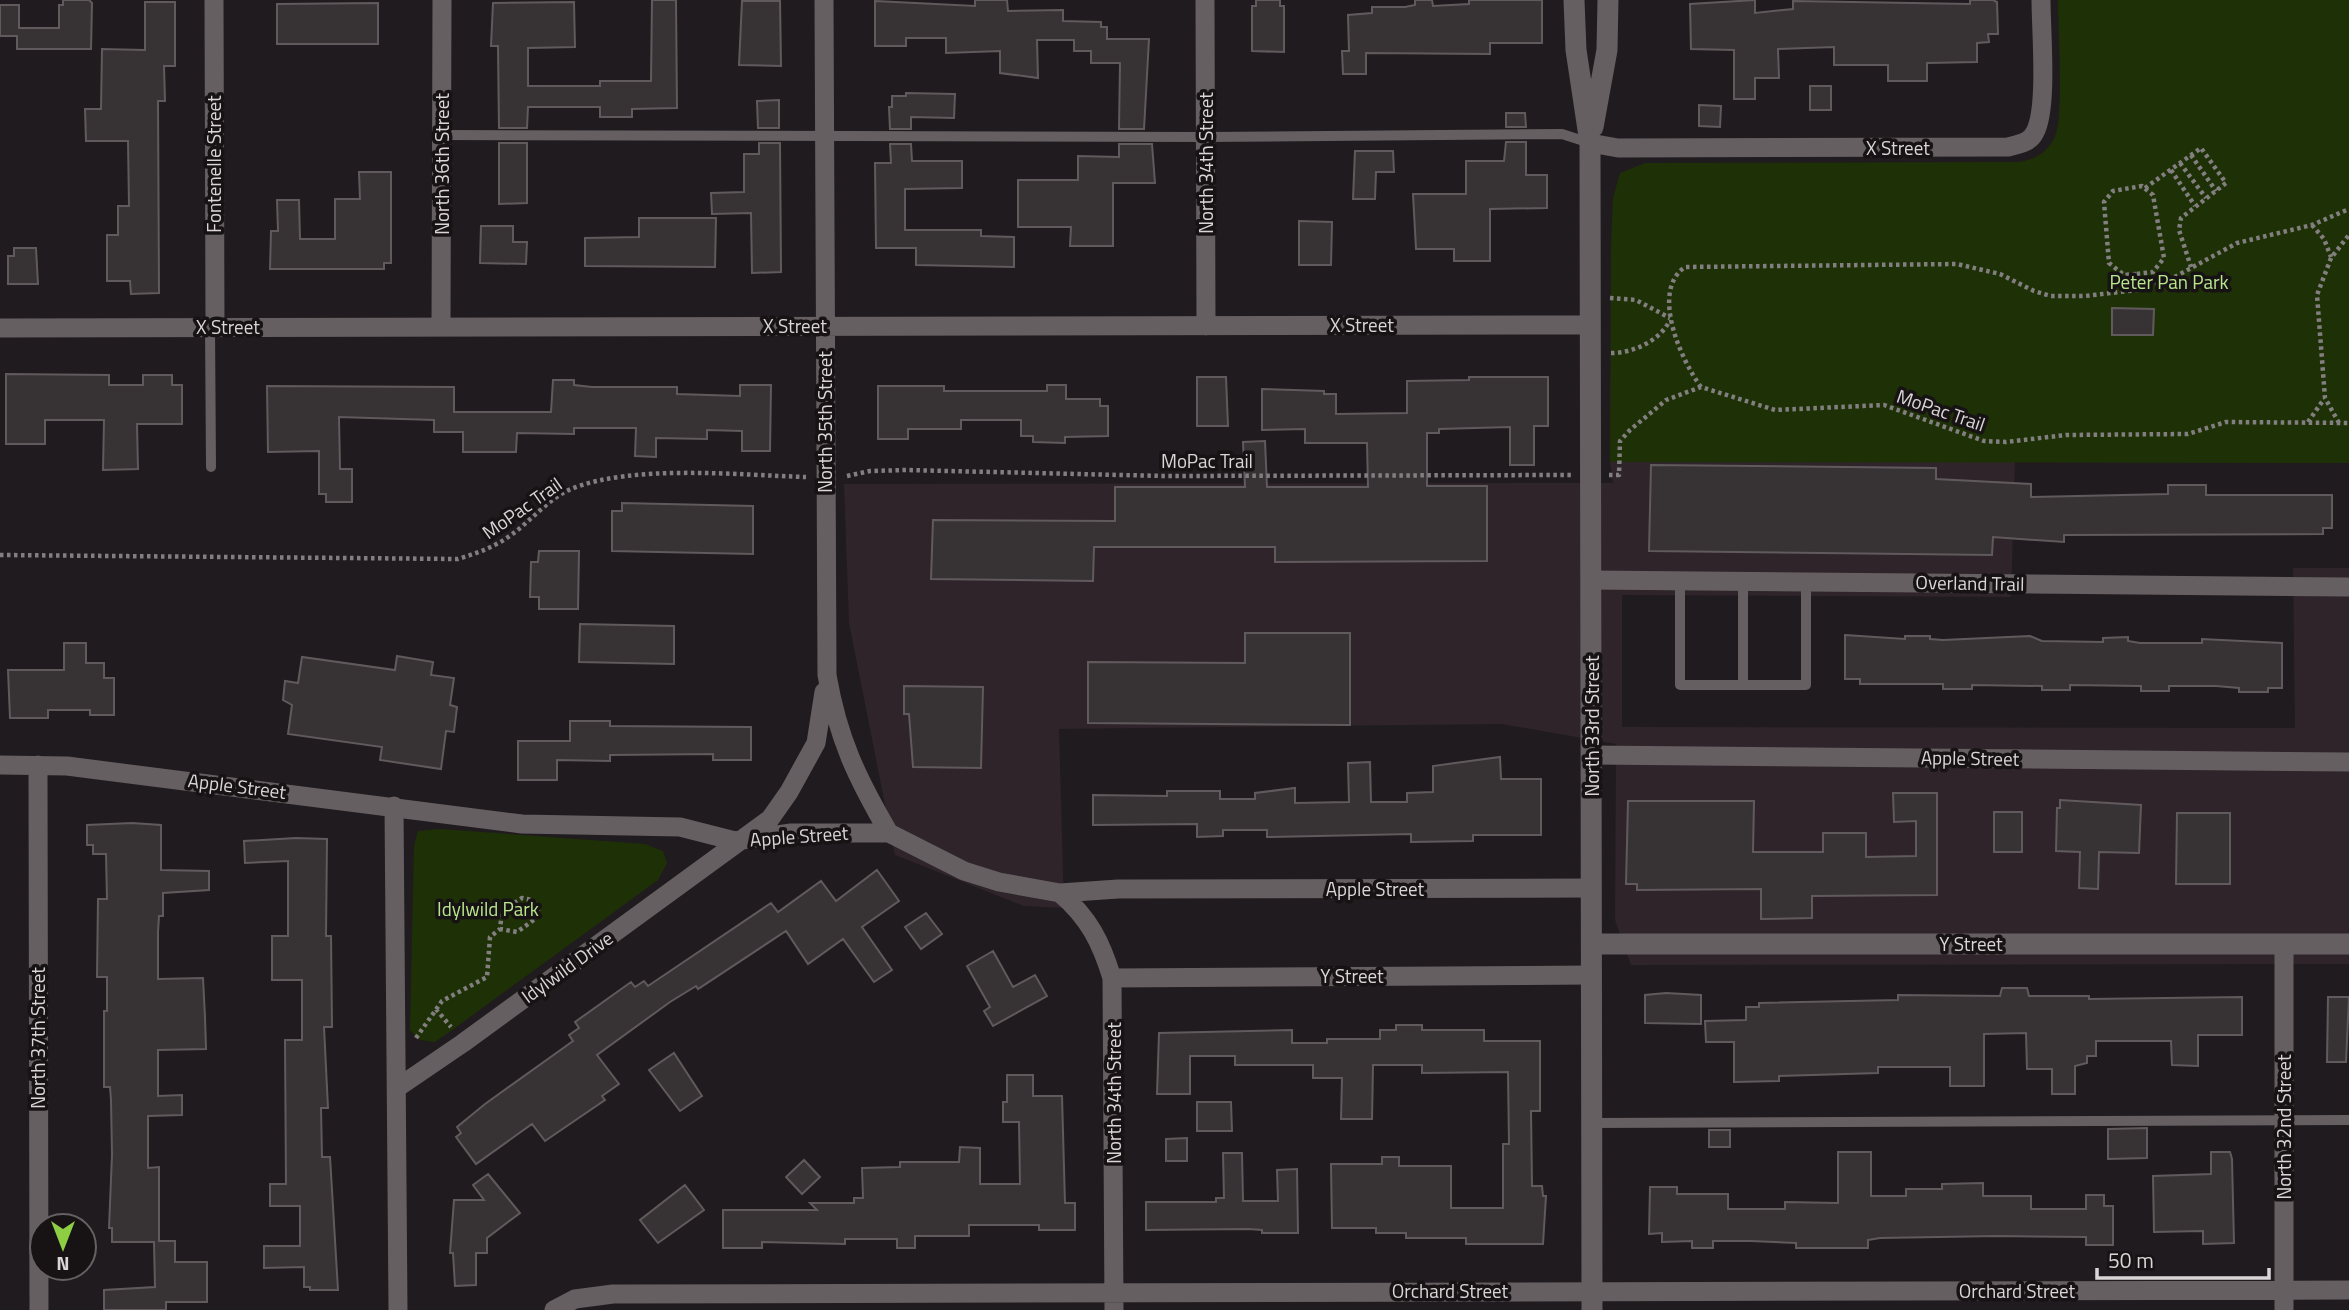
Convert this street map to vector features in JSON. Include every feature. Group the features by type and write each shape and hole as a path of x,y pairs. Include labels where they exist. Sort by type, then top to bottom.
{"main road":[{"name":"North 33rd Street","path":"1574,0 1576,50 1590,143 1592,1301"},
{"name":"North 33rd Street","path":"1590,143 1606,50 1608,0"},
{"name":"Y Street","path":"1592,944 2349,944"}],"street":[{"name":"Fontenelle Street","path":"212,327 214,0"},
{"name":"North 36th Street","path":"441,327 442,0"},
{"name":"North 35th Street","path":"824,0 827,675 834,716 845,750 889,833"},
{"name":"North 34th Street","path":"1206,0 1206,326"},
{"name":"X Street","path":"1590,143 1618,148 2008,147 2025,143 2035,133 2041,115 2041,0"},
{"name":"X Street","path":"0,328 1590,325"},
{"name":"Overland Trail","path":"1591,580 2349,587"},
{"name":"North 35th Street","path":"735,841 770,818 805,764 816,743 827,675"},
{"name":"Apple Street","path":"1592,755 2349,762"},
{"name":"Apple Street","path":"0,765 38,765 225,784 522,824 680,827 735,841 791,833 889,833 964,871 999,882 1060,893 1118,889 1592,888"},
{"name":"North 37th Street","path":"38,765 39,1310"},
{"path":"394,806 398,1310"},
{"name":"Idylwild Drive","path":"397,1087 463,1043 735,841"},
{"name":"North 34th Street","path":"1060,893 1080,910 1094,928 1112,978 1114,1301"},
{"name":"North 32nd Street","path":"2284,944 2284,1310"},
{"name":"Y Street","path":"1112,978 1592,975"},
{"name":"Orchard Street","path":"554,1310 575,1298 613,1294 1114,1301 1592,1301 2349,1290"}],"lane":[{"path":"442,135 1206,137 1562,134 1590,143"},
{"path":"211,467 212,327"},
{"path":"1679,581 1679,685 1806,685 1806,582"},
{"path":"1744,582 1744,685"},
{"path":"1592,1123 2349,1120"}],"path":[{"path":"2145,188 2153,195 2164,258 2153,272 2124,275 2109,263 2104,202 2113,191 2145,188 2201,148 2226,183 2195,205 2179,223 2191,267"},
{"path":"2191,155 2216,191"},
{"path":"2180,163 2206,198"},
{"path":"2171,170 2195,205"},
{"path":"1619,475 1620,441 1630,430 1666,400 1701,387 1681,356 1671,318 1670,286 1674,275 1685,267 1957,264 2000,274 2050,296 2085,296 2157,286 2237,243 2312,225 2349,209"},
{"path":"2312,225 2324,239 2331,258"},
{"path":"2339,423 2325,398 2317,295 2331,258 2349,235"},
{"path":"2136,274 2137,290"},
{"path":"1618,299 1636,300 1671,318"},
{"path":"1618,353 1651,341 1666,329 1671,318"},
{"name":"MoPac Trail","path":"1701,387 1775,410 1884,405 1984,441 2006,442 2066,435 2188,434 2226,422 2349,423"},
{"path":"2308,422 2325,398"},
{"name":"MoPac Trail","path":"841,477 870,471 906,470 1164,476 1574,474"},
{"name":"MoPac Trail","path":"0,555 458,559 485,550 511,536 568,490 603,478 643,474 811,477"},
{"path":"415,1039 442,1001 486,977 490,937 500,929 502,911 522,898 532,900 538,910 535,919 517,932 500,929"},
{"path":"436,1009 454,1031"}],"shaded area":[{"path":"1610,462 2015,462 2011,597 1622,595 1622,727 2295,728 2293,568 2349,568 2349,964 1631,965 1615,920 1616,744 1502,724 1059,729 1064,908 1024,906 895,855 849,623 844,484 1613,483"}],"green space":[{"name":"Peter Pan Park","path":"2058,0 2349,0 2349,463 1610,462 1611,245 1613,198 1620,173 1645,163 2017,162 2035,157 2048,147 2058,126"},
{"name":"Idylwild Park","path":"440,829 645,844 663,851 667,863 658,880 448,1033 435,1042 420,1040 410,1030 414,846 418,831"}],"building":[{"path":"63,0 89,0 92,3 91,49 17,49 17,36 0,36 0,5 19,5 19,28 59,28 59,5 63,5"},
{"path":"652,0 676,0 677,108 632,109 632,117 600,117 600,107 528,107 527,128 499,128 498,46 491,46 493,3 574,2 575,47 528,48 528,86 600,86 600,81 651,81"},
{"path":"975,0 1007,0 1008,11 1063,10 1063,21 1101,22 1101,27 1107,27 1107,39 1149,39 1144,129 1119,129 1120,63 1091,63 1091,51 1074,51 1074,40 1037,40 1038,78 1000,73 1000,51 946,53 946,38 906,38 906,46 875,46 875,1 975,6"},
{"path":"1256,0 1280,0 1280,6 1284,6 1284,52 1252,51 1252,6 1256,6"},
{"path":"1415,0 1432,0 1433,6 1469,4 1469,0 1542,0 1542,43 1490,43 1490,54 1366,53 1366,74 1343,74 1342,51 1349,51 1348,15 1372,13 1372,7 1415,5"},
{"path":"1755,0 1755,13 1793,9 1793,1 1970,4 1970,0 1993,0 1997,2 1998,34 1988,34 1989,42 1977,43 1977,62 1927,63 1927,81 1888,81 1888,65 1834,65 1834,47 1778,49 1779,78 1755,78 1755,99 1734,99 1734,50 1691,49 1690,4"},
{"path":"742,1 780,1 781,66 739,65"},
{"path":"145,2 175,2 175,66 164,66 165,101 158,101 159,293 131,294 130,281 107,281 107,235 118,235 118,206 129,206 128,141 86,141 85,109 101,109 102,49 145,50"},
{"path":"378,3 378,44 277,44 277,4"},
{"path":"1810,86 1831,86 1831,110 1810,110"},
{"path":"906,93 955,94 954,118 911,117 911,129 890,129 889,107 892,107 892,96 906,96"},
{"path":"779,100 779,128 758,128 757,101"},
{"path":"1699,105 1721,106 1720,127 1699,126"},
{"path":"1506,113 1525,113 1526,127 1506,127"},
{"path":"1506,142 1526,142 1526,175 1547,175 1547,208 1490,209 1490,261 1454,261 1454,249 1416,249 1413,194 1466,194 1466,161 1504,161"},
{"path":"499,143 527,143 527,203 499,204"},
{"path":"759,143 780,143 781,272 752,273 751,213 712,214 711,193 744,192 744,154 759,154"},
{"path":"890,144 911,144 912,161 962,161 962,188 905,189 905,230 981,230 981,236 1014,237 1014,267 916,265 916,248 876,248 875,163 891,163"},
{"path":"1119,144 1152,144 1155,183 1113,183 1113,246 1070,246 1071,227 1018,227 1018,180 1078,180 1078,156 1119,157"},
{"path":"1355,151 1393,151 1394,172 1376,172 1375,199 1353,199"},
{"path":"359,172 391,172 391,263 384,263 384,269 270,269 271,231 278,231 277,200 299,200 300,239 335,239 335,199 360,199"},
{"path":"639,218 716,218 715,267 585,266 585,238 639,237"},
{"path":"1299,221 1332,222 1331,265 1299,265"},
{"path":"481,226 513,226 513,242 527,242 526,264 480,263"},
{"path":"14,248 36,248 38,284 8,284 8,256 14,256"},
{"path":"2112,308 2154,309 2153,335 2112,335"},
{"path":"6,374 109,375 109,385 143,385 143,375 172,375 172,385 182,385 182,424 137,424 138,469 103,470 104,420 45,420 45,444 6,444"},
{"path":"1197,377 1226,377 1228,426 1197,426"},
{"path":"1469,377 1548,377 1548,426 1534,426 1534,465 1510,465 1510,427 1439,429 1439,433 1427,433 1427,486 1487,486 1487,561 1275,562 1275,547 1094,547 1093,581 931,579 933,520 1115,521 1115,487 1245,487 1243,442 1265,441 1267,487 1368,487 1367,443 1305,443 1305,429 1262,430 1262,389 1324,391 1324,394 1336,394 1336,414 1407,413 1407,381 1469,380"},
{"path":"553,380 574,380 574,385 592,387 677,387 677,394 740,396 740,385 771,385 770,451 742,451 742,431 707,430 707,439 656,438 656,457 635,456 636,428 574,428 574,434 517,433 516,452 463,452 463,432 434,432 434,420 339,417 340,469 352,469 352,502 326,502 326,494 319,494 319,451 268,452 267,386 454,387 454,412 551,412"},
{"path":"1047,385 1066,385 1066,399 1100,399 1100,406 1108,406 1108,436 1065,437 1065,443 1033,442 1033,436 1021,436 1021,420 961,420 961,429 908,429 908,439 878,439 878,386 944,386 944,391 1047,391"},
{"path":"1651,465 1936,468 1936,479 2031,484 2031,497 2168,494 2168,485 2206,485 2206,495 2332,495 2332,528 2323,528 2323,534 2064,535 2064,542 1993,537 1992,555 1649,551"},
{"path":"622,503 753,506 753,554 612,551 612,511 622,511"},
{"path":"539,551 579,551 578,609 539,609 539,597 530,597 531,562 538,562"},
{"path":"580,624 674,626 674,664 579,662"},
{"path":"1245,633 1350,633 1350,725 1088,723 1088,662 1245,663"},
{"path":"1845,635 1905,639 1905,636 1930,636 1930,639 1943,640 2030,636 2042,641 2103,642 2103,638 2128,637 2128,641 2140,643 2202,643 2202,639 2282,643 2282,688 2268,688 2268,692 2239,692 2239,688 2216,686 2169,686 2169,691 2141,691 2141,686 2070,685 2070,690 2042,690 2042,686 1972,685 1972,689 1943,689 1943,684 1860,684 1860,679 1845,679"},
{"path":"64,643 86,643 86,663 104,663 104,678 114,678 114,715 90,715 90,710 48,710 48,718 10,718 8,670 64,670"},
{"path":"397,656 433,662 431,675 454,678 450,705 457,707 454,732 446,731 441,769 380,760 382,747 288,734 292,705 283,700 285,681 298,683 302,657 395,670"},
{"path":"904,686 983,687 981,768 913,767 909,714 904,714"},
{"path":"570,721 610,721 610,726 751,727 751,760 713,760 713,754 610,755 610,761 557,760 557,780 518,780 518,741 570,741"},
{"path":"1500,757 1501,779 1541,779 1541,835 1473,835 1473,841 1411,842 1411,834 1267,837 1267,830 1223,830 1223,836 1197,837 1197,824 1093,825 1093,795 1167,796 1167,791 1220,791 1220,799 1255,799 1255,793 1295,788 1295,803 1349,802 1348,763 1370,762 1371,802 1407,802 1407,793 1433,792 1433,766"},
{"path":"1893,793 1937,793 1937,895 1812,896 1812,918 1761,919 1761,889 1637,890 1637,884 1626,884 1628,801 1754,801 1753,852 1823,852 1823,833 1866,833 1866,857 1916,856 1916,821 1894,822"},
{"path":"2060,800 2141,805 2139,853 2099,852 2098,889 2079,888 2080,852 2056,851 2057,808 2060,808"},
{"path":"1994,812 2022,812 2022,852 1994,852"},
{"path":"2177,813 2230,813 2230,884 2176,884"},
{"path":"87,825 161,825 161,870 209,871 209,890 163,893 163,916 159,916 158,979 203,978 206,1049 158,1050 158,1096 182,1095 182,1115 148,1116 148,1168 159,1167 159,1241 175,1241 175,1262 207,1262 207,1302 166,1302 166,1310 104,1310 104,1290 155,1287 154,1242 112,1242 112,1228 109,1228 111,1100 110,1087 104,1087 107,977 97,977 98,899 107,899 106,854 93,854 93,845 87,845"},
{"path":"327,839 326,936 331,936 332,1027 324,1027 328,1108 321,1108 322,1157 330,1157 338,1290 310,1290 310,1287 304,1287 304,1267 264,1268 264,1246 300,1246 300,1206 270,1206 270,1184 286,1184 285,1040 302,1040 302,980 272,980 272,936 288,936 288,861 245,863 244,841"},
{"path":"877,870 899,901 862,927 892,970 874,982 843,939 808,964 786,931 698,989 696,986 670,1002 597,1055 619,1084 602,1096 605,1100 545,1141 532,1124 476,1164 456,1137 461,1133 457,1127 485,1104 573,1041 569,1035 579,1028 575,1022 631,982 635,987 644,981 648,986 771,903 778,912 821,881 836,901"},
{"path":"926,913 942,934 921,949 905,927"},
{"path":"993,951 1013,987 1035,975 1047,996 993,1026 984,1011 990,1007 967,966"},
{"path":"2002,988 2027,988 2029,996 2089,996 2089,999 2242,997 2242,1035 2198,1035 2198,1066 2172,1065 2171,1041 2096,1041 2096,1056 2087,1056 2087,1063 2075,1066 2075,1094 2052,1094 2052,1069 2027,1069 2026,1033 1984,1034 1984,1086 1950,1086 1950,1067 1878,1067 1878,1073 1779,1076 1779,1081 1734,1082 1734,1042 1706,1042 1705,1021 1746,1020 1746,1007 1759,1007 1759,1003 1898,1000 1898,995 2000,996"},
{"path":"1645,995 1701,995 1701,1024 1645,1023"},
{"path":"2328,997 2349,997 2346,1062 2327,1062"},
{"path":"1396,1025 1422,1025 1422,1030 1484,1030 1484,1041 1540,1041 1540,1111 1531,1111 1532,1186 1542,1186 1543,1196 1546,1196 1543,1244 1466,1244 1466,1238 1406,1238 1406,1233 1376,1233 1376,1228 1332,1228 1331,1164 1382,1164 1382,1157 1399,1157 1399,1166 1451,1166 1451,1208 1503,1208 1503,1144 1509,1144 1508,1072 1422,1073 1422,1065 1373,1065 1372,1119 1341,1119 1342,1078 1313,1078 1313,1065 1235,1065 1235,1056 1190,1056 1190,1094 1157,1094 1159,1033 1292,1030 1292,1043 1327,1043 1327,1039 1380,1039 1380,1030 1396,1030"},
{"path":"674,1053 702,1096 680,1111 649,1070"},
{"path":"1007,1075 1033,1075 1033,1096 1062,1096 1065,1203 1075,1203 1075,1230 1039,1230 1039,1225 969,1225 969,1236 915,1236 915,1248 897,1248 897,1239 845,1239 845,1244 762,1242 762,1248 723,1248 723,1210 817,1210 810,1203 854,1203 854,1198 863,1198 862,1168 900,1167 900,1162 959,1162 960,1147 980,1148 980,1184 1020,1184 1019,1122 1003,1122 1003,1102 1007,1102"},
{"path":"1197,1102 1231,1102 1232,1131 1197,1131"},
{"path":"2147,1128 2147,1158 2108,1159 2108,1129"},
{"path":"1709,1130 1730,1130 1730,1147 1709,1147"},
{"path":"1187,1138 1187,1161 1166,1161 1166,1139"},
{"path":"1838,1152 1871,1152 1871,1196 1906,1196 1906,1189 1942,1189 1942,1184 1983,1183 1983,1196 2031,1196 2031,1209 2086,1209 2086,1195 2104,1195 2104,1206 2113,1206 2113,1245 2086,1245 2086,1237 1997,1236 1880,1238 1868,1240 1868,1248 1796,1248 1796,1243 1713,1241 1713,1248 1692,1248 1692,1241 1662,1242 1662,1233 1649,1234 1650,1187 1677,1187 1677,1194 1728,1194 1728,1209 1785,1209 1785,1202 1838,1203"},
{"path":"2211,1152 2230,1152 2232,1159 2234,1243 2203,1244 2203,1231 2154,1232 2153,1176 2211,1174"},
{"path":"1223,1153 1242,1153 1243,1201 1278,1201 1277,1170 1297,1169 1298,1233 1262,1233 1262,1230 1248,1229 1146,1230 1146,1202 1216,1202 1216,1198 1224,1198"},
{"path":"804,1160 820,1177 802,1194 786,1177"},
{"path":"488,1174 520,1213 487,1238 487,1253 476,1253 476,1285 455,1286 453,1253 450,1253 454,1200 484,1200 473,1185"},
{"path":"685,1185 704,1210 658,1243 640,1220"}]}
